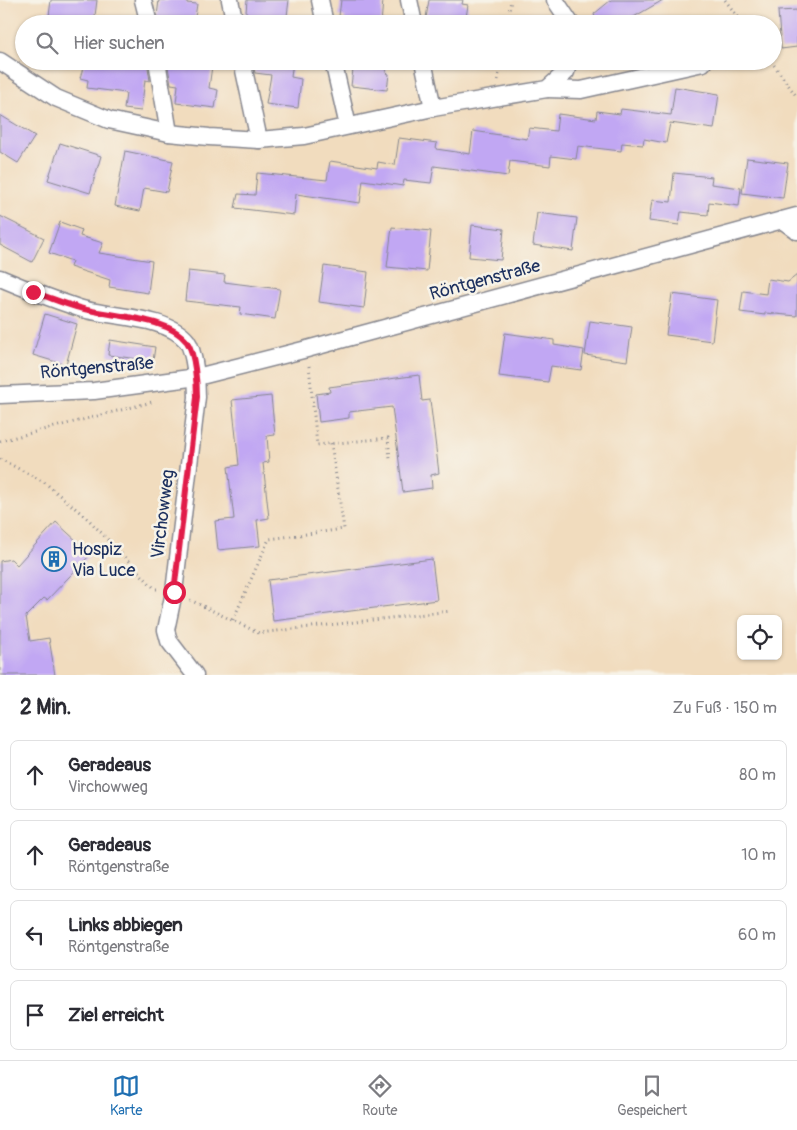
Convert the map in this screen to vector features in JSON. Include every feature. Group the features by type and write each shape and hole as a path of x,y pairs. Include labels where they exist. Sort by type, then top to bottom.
{"street":[{"path":"142,0 146,15"},
{"path":"230,0 233,15"},
{"path":"320,0 323,15"},
{"path":"409,0 412,15"},
{"path":"555,0 565,15"},
{"path":"0,61 56,98 108,120 169,133 209,138 259,140 304,136 433,108 547,89 581,90 671,70"},
{"path":"158,70 169,133"},
{"path":"244,70 259,140"},
{"path":"336,70 348,126"},
{"path":"424,70 433,108"},
{"path":"547,89 567,70"},
{"name":"Röntgenstraße","path":"0,396 94,391 197,377 308,349 789,218 797,231"},
{"path":"0,278 81,309 163,324 170,327 188,342 197,377"},
{"name":"Virchowweg","path":"195,675 169,641 166,630 174,592 197,397 197,377"}],"path":[{"path":"508,15 511,0"},
{"path":"725,0 736,15"},
{"path":"778,70 797,97"},
{"path":"308,349 317,445 388,438 390,459"},
{"path":"0,442 152,402"},
{"path":"233,620 269,539 344,529 331,444"},
{"path":"0,460 44,482 88,520 155,589 174,592 259,633 451,611"}],"building":[{"path":"51,0 97,0 95,15 49,15"},
{"path":"159,0 187,0 187,3 197,4 195,15 157,15"},
{"path":"247,0 289,0 287,15 246,15"},
{"path":"341,0 383,0 382,15 339,15"},
{"path":"429,0 463,0 462,4 468,5 466,15 426,15"},
{"path":"611,0 663,0 637,15 594,14"},
{"path":"797,10 797,47 782,49 782,15 778,15 778,11"},
{"path":"82,70 148,70 150,81 145,80 141,111 124,109 126,93 87,88 88,80 80,78"},
{"path":"169,70 211,70 209,88 218,90 215,108 176,103 178,85 171,84"},
{"path":"254,70 292,70 291,77 301,79 298,108 266,104 271,75 255,73"},
{"path":"353,70 386,70 386,73 389,74 387,90 351,86"},
{"path":"675,87 719,94 714,129 670,123 666,143 644,139 643,145 622,143 621,151 578,146 576,159 551,156 550,166 510,161 508,176 434,166 431,183 404,180 403,186 363,180 360,203 296,194 294,215 235,208 238,194 255,195 257,173 327,180 330,161 377,168 378,162 395,165 399,138 437,143 436,149 470,154 473,131 527,139 529,128 556,131 558,114 596,119 597,111 620,114 621,109 671,115"},
{"path":"0,115 35,136 18,163 0,152"},
{"path":"60,143 101,156 90,193 48,180"},
{"path":"125,151 173,161 167,192 144,188 140,211 115,206"},
{"path":"747,158 788,163 783,198 742,193"},
{"path":"674,173 712,177 711,184 741,188 739,206 709,202 708,215 681,212 679,225 649,221 652,200 671,202"},
{"path":"537,213 577,218 573,251 533,245"},
{"path":"0,216 44,238 32,262 0,245"},
{"path":"60,222 82,230 80,236 103,243 99,253 152,261 148,293 109,287 110,280 70,267 72,261 49,253"},
{"path":"472,225 504,229 501,260 469,257"},
{"path":"392,227 431,231 427,271 387,267"},
{"path":"324,266 368,272 364,308 319,302"},
{"path":"188,271 225,275 224,282 280,289 275,319 240,314 241,307 185,301"},
{"path":"797,275 797,316 740,312 743,291 766,294 768,279 788,282"},
{"path":"672,294 717,300 712,341 666,335"},
{"path":"45,314 77,324 66,365 33,355"},
{"path":"590,321 632,327 627,361 585,355"},
{"path":"505,333 554,340 554,345 584,350 581,370 551,366 548,382 499,376"},
{"path":"110,340 155,347 153,361 108,355"},
{"path":"419,375 422,401 430,400 439,473 431,475 432,488 403,492 392,407 349,412 349,418 319,422 316,394 330,392 329,387"},
{"path":"271,396 275,435 267,436 269,462 263,463 269,518 257,520 260,546 218,550 215,521 234,519 228,467 239,465 232,400"},
{"path":"56,522 91,554 47,600 44,598 26,616 30,641 49,638 55,675 0,675 0,561 11,559 17,565"},
{"path":"432,559 437,600 273,621 268,580"}],"place":[{"name":"Hospiz Via Luce","path":"54,559"}],"route":[{"path":"33,292 81,309 163,324 176,331 188,342 197,377 197,397 174,592"}]}
